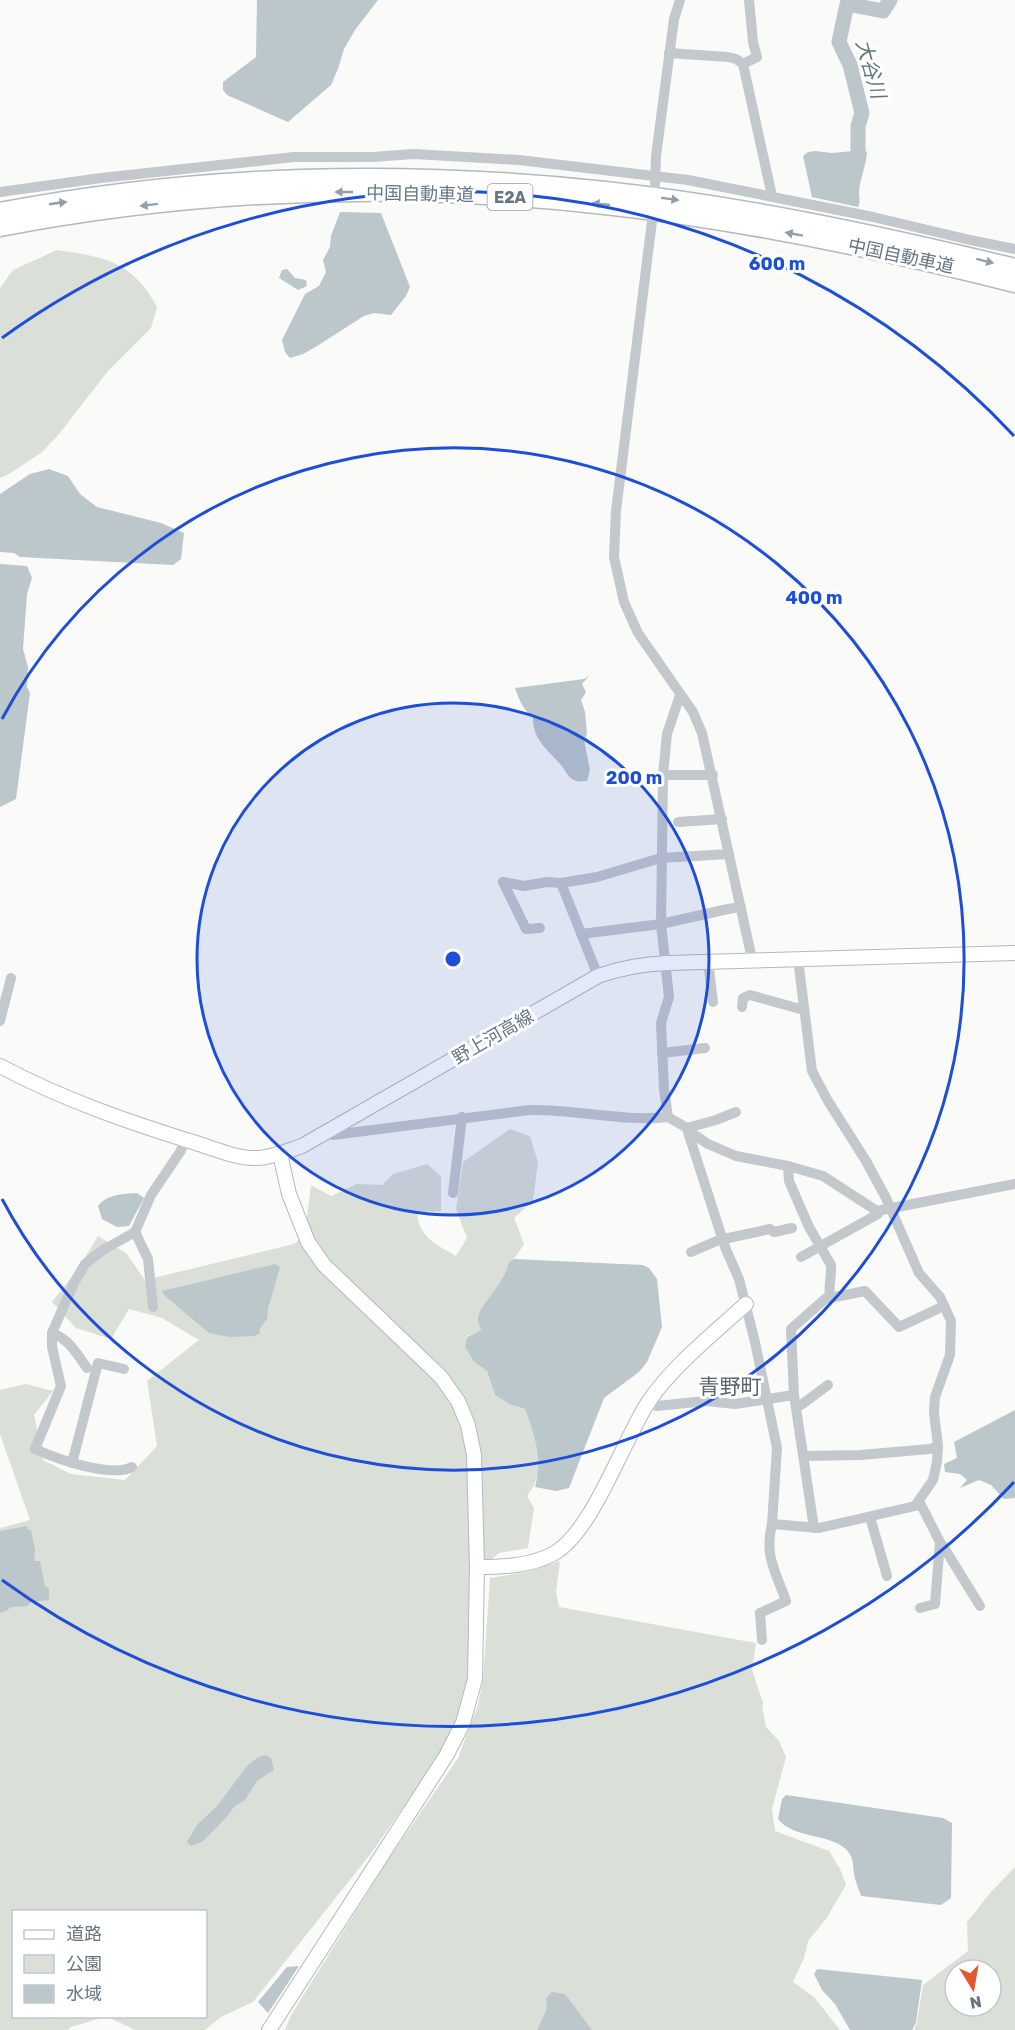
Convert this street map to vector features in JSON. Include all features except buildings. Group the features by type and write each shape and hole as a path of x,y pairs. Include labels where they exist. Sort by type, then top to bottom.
{"highway":[{"name":"中国自動車道","path":"0,212 124,193 229,183 330,178 487,181 605,191 694,202 805,222 955,253 1015,268"},
{"name":"中国自動車道","path":"0,227 116,208 219,197 321,192 440,193 604,204 683,215 840,243 1015,282"}],"street":[{"path":"655,181 669,53 674,19 680,0"},
{"path":"743,64 757,57 753,42 749,0"},
{"path":"669,53 728,57 743,64 772,195"},
{"path":"0,192 101,178 294,157 374,157 413,154 519,160 655,181 688,180 772,195 1015,249"},
{"path":"652,221 616,511 614,557 624,602 633,624 693,712 702,733 752,959"},
{"path":"668,1117 664,1089 661,1023 669,997 661,924 663,775 668,734 680,695"},
{"path":"663,775 713,775"},
{"path":"678,822 722,819"},
{"path":"540,928 526,929 503,882 524,886 547,882 561,883 597,877 661,858 729,854"},
{"path":"561,883 598,976"},
{"path":"581,934 661,924 741,908"},
{"name":"野上河高線","path":"0,1066 82,1105 186,1140 232,1154 256,1158 280,1154 302,1146 598,976 640,964 1015,953"},
{"path":"772,1524 814,1528 915,1506 933,1480 938,1462 935,1397 950,1356 951,1321 940,1297 919,1273 891,1209 866,1161 812,1071 798,959"},
{"path":"708,961 713,1002"},
{"path":"0,1021 11,978"},
{"path":"742,1007 743,998 750,995 790,1004 804,1010"},
{"path":"662,1053 705,1048"},
{"path":"328,1131 333,1135 462,1117 550,1110 649,1119 668,1117 708,1144 736,1156 788,1166 823,1176 878,1211 1015,1184"},
{"path":"688,1132 736,1112"},
{"path":"453,1194 462,1117"},
{"path":"688,1132 723,1239 739,1279 777,1448 769,1554 786,1601 760,1613 762,1641"},
{"path":"132,1467 119,1471 72,1463 36,1449 61,1386 52,1347 52,1333 85,1264 103,1250 135,1232 151,1195 186,1140"},
{"path":"269,2030 446,1756 463,1723 475,1679 477,1567 474,1455 468,1425 458,1401 441,1377 324,1265 308,1242 290,1194 280,1154"},
{"path":"788,1166 789,1181 809,1227 831,1265 830,1297"},
{"path":"801,1257 878,1214 878,1211"},
{"path":"691,1252 723,1239 770,1229 774,1232 792,1228"},
{"path":"135,1232 147,1259 153,1307"},
{"path":"814,1528 795,1400 791,1329 825,1299 867,1291 900,1327 944,1306"},
{"path":"477,1567 523,1565 554,1554 574,1535 598,1499 647,1403 668,1378 746,1304"},
{"path":"52,1333 70,1344 87,1368"},
{"path":"72,1463 98,1363 124,1369"},
{"path":"647,1403 657,1406 706,1401 735,1404 767,1399 795,1400 801,1405 828,1385"},
{"path":"804,1456 860,1455 930,1449 938,1446"},
{"path":"919,1501 940,1542 935,1604 920,1608"},
{"path":"870,1517 887,1576"},
{"path":"940,1545 943,1546 980,1606"}],"green space":[{"path":"57,250 89,255 116,264 138,280 157,307 151,328 108,371 59,434 41,453 0,478 0,288 13,270"},
{"path":"510,1129 530,1136 538,1162 533,1201 514,1218 524,1244 514,1259 508,1263 506,1271 479,1314 481,1330 467,1336 465,1347 474,1362 487,1371 495,1395 509,1404 525,1409 536,1442 539,1464 534,1486 527,1496 534,1508 528,1548 499,1553 471,1577 467,1681 463,1706 438,1757 372,1852 253,2002 221,2017 205,2030 135,2030 110,2018 207,2018 207,1910 12,1910 12,2018 102,2018 71,2027 68,2030 0,2030 0,1528 30,1520 0,1434 0,1390 26,1384 53,1391 34,1415 43,1460 71,1474 125,1480 157,1446 147,1381 199,1340 162,1318 129,1309 111,1339 76,1328 52,1302 78,1269 98,1236 126,1253 145,1280 294,1244 305,1234 311,1185 331,1196 357,1184 382,1185 393,1174 427,1164 441,1176 441,1211 417,1212 418,1221 430,1239 456,1256 467,1238 456,1209 463,1162"},
{"path":"560,1561 556,1592 559,1607 756,1643 752,1670 763,1703 766,1727 779,1741 786,1757 772,1809 775,1831 829,1851 846,1885 826,1919 808,1941 804,1958 793,1982 814,1997 840,2030 285,2030 291,2015 388,1860 458,1758 478,1705 483,1680 490,1578 527,1572"},
{"path":"1015,1867 1015,2030 914,2030 923,1985 943,1970 943,2018 1003,2018 1003,1958 959,1958 968,1951 967,1922"}],"water":[{"path":"257,0 378,0 344,49 331,85 288,122 227,95 223,90 223,82 256,57"},
{"path":"864,150 867,152 858,207 812,197 803,156 815,151 832,153"},
{"path":"340,212 381,213 410,287 391,315 374,313 364,316 303,354 290,358 285,352 282,340 305,294 319,286 326,272 323,260 330,247 331,236"},
{"path":"287,269 295,278 306,280 307,286 298,290 279,278 282,270"},
{"path":"49,469 68,476 80,494 97,507 161,523 184,533 181,559 173,565 20,557 14,553 0,552 0,494 30,474"},
{"path":"0,564 27,566 32,578 27,594 23,649 28,667 27,687 30,693 16,799 0,807"},
{"path":"589,676 582,684 586,692 581,700 585,712 587,734 584,740 590,770 587,781 579,781 569,777 541,743 535,732 533,717 524,708 515,688 584,679"},
{"path":"137,1193 144,1198 129,1226 117,1227 102,1219 98,1206 106,1199 116,1195"},
{"path":"514,1259 643,1265 649,1268 657,1279 662,1327 647,1362 639,1372 604,1398 569,1488 556,1491 535,1487 538,1457 535,1438 525,1409 509,1404 495,1395 487,1371 474,1362 465,1347 467,1337 481,1330 478,1321 479,1314 506,1271 508,1263"},
{"path":"275,1264 280,1267 267,1319 260,1328 260,1333 254,1336 229,1337 209,1333 162,1291"},
{"path":"1015,1410 1015,1498 1004,1499 991,1485 979,1480 960,1488 967,1480 960,1474 945,1472 944,1464 957,1458 954,1442"},
{"path":"27,1526 27,1529 31,1530 35,1550 34,1561 40,1561 45,1587 49,1588 49,1600 31,1602 27,1606 11,1607 0,1613 0,1531"},
{"path":"265,1755 271,1758 274,1770 257,1781 245,1800 235,1806 202,1842 191,1846 187,1842 197,1825 217,1806 247,1766"},
{"path":"786,1795 943,1818 952,1823 951,1898 941,1905 861,1896 855,1879 852,1858 845,1848 837,1843 795,1831 778,1819 782,1799"},
{"path":"299,1966 268,2013 258,2002 287,1967"},
{"path":"817,1969 922,1980 916,2022 912,2030 850,2030 835,2004 822,1990 814,1974"},
{"path":"552,1992 565,1994 592,2030 537,2030 547,2009 546,1998"}],"waterway":[{"name":"大谷川","path":"858,160 858,126 862,113 850,65 839,42 847,4 883,11 890,0"}],"district":[{"name":"青野町","path":"730,1386"}]}
